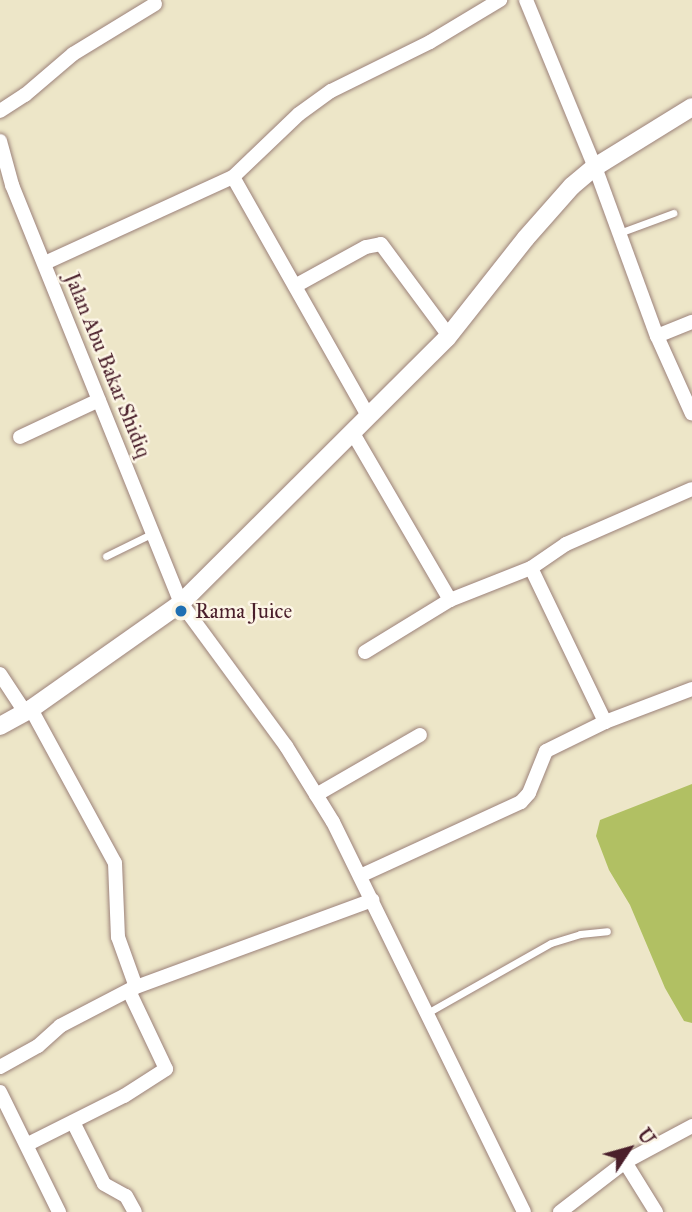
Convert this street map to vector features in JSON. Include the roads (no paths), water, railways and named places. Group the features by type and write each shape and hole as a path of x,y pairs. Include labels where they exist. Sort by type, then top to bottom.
{"street":[{"path":"45,263 233,177 299,114 331,91 430,42 500,0"},
{"path":"526,0 595,167 657,336 686,384 692,414"},
{"path":"0,111 25,95 73,54 155,4"},
{"path":"0,726 28,711 181,603 354,435 449,336 526,238 572,186 595,167 692,107"},
{"name":"Jalan Abu Bakar Shidiq","path":"0,141 12,185 181,603 258,706 316,795 429,1012 524,1212"},
{"path":"233,177 369,417"},
{"path":"295,285 366,247 381,244 449,336"},
{"path":"657,336 692,323"},
{"path":"20,437 99,400"},
{"path":"354,435 450,600"},
{"path":"365,652 450,600 531,568 566,544 692,489"},
{"path":"531,568 606,722"},
{"path":"0,674 28,711 115,863 118,937 132,989 166,1069 124,1096 28,1144"},
{"path":"360,876 521,802 529,793 546,751 606,722 692,689"},
{"path":"316,795 420,735"},
{"path":"0,1067 38,1046 60,1026 132,989 372,900"},
{"path":"0,1092 28,1144 59,1212"},
{"path":"73,1122 104,1184 126,1196 135,1212"},
{"path":"560,1212 625,1162 692,1126"},
{"path":"625,1162 656,1212"}],"lane":[{"path":"619,233 673,213"},
{"path":"106,556 153,533"},
{"path":"429,1012 551,943 580,934 607,930"}],"place":[{"name":"Rama Juice","path":"181,611"}]}
